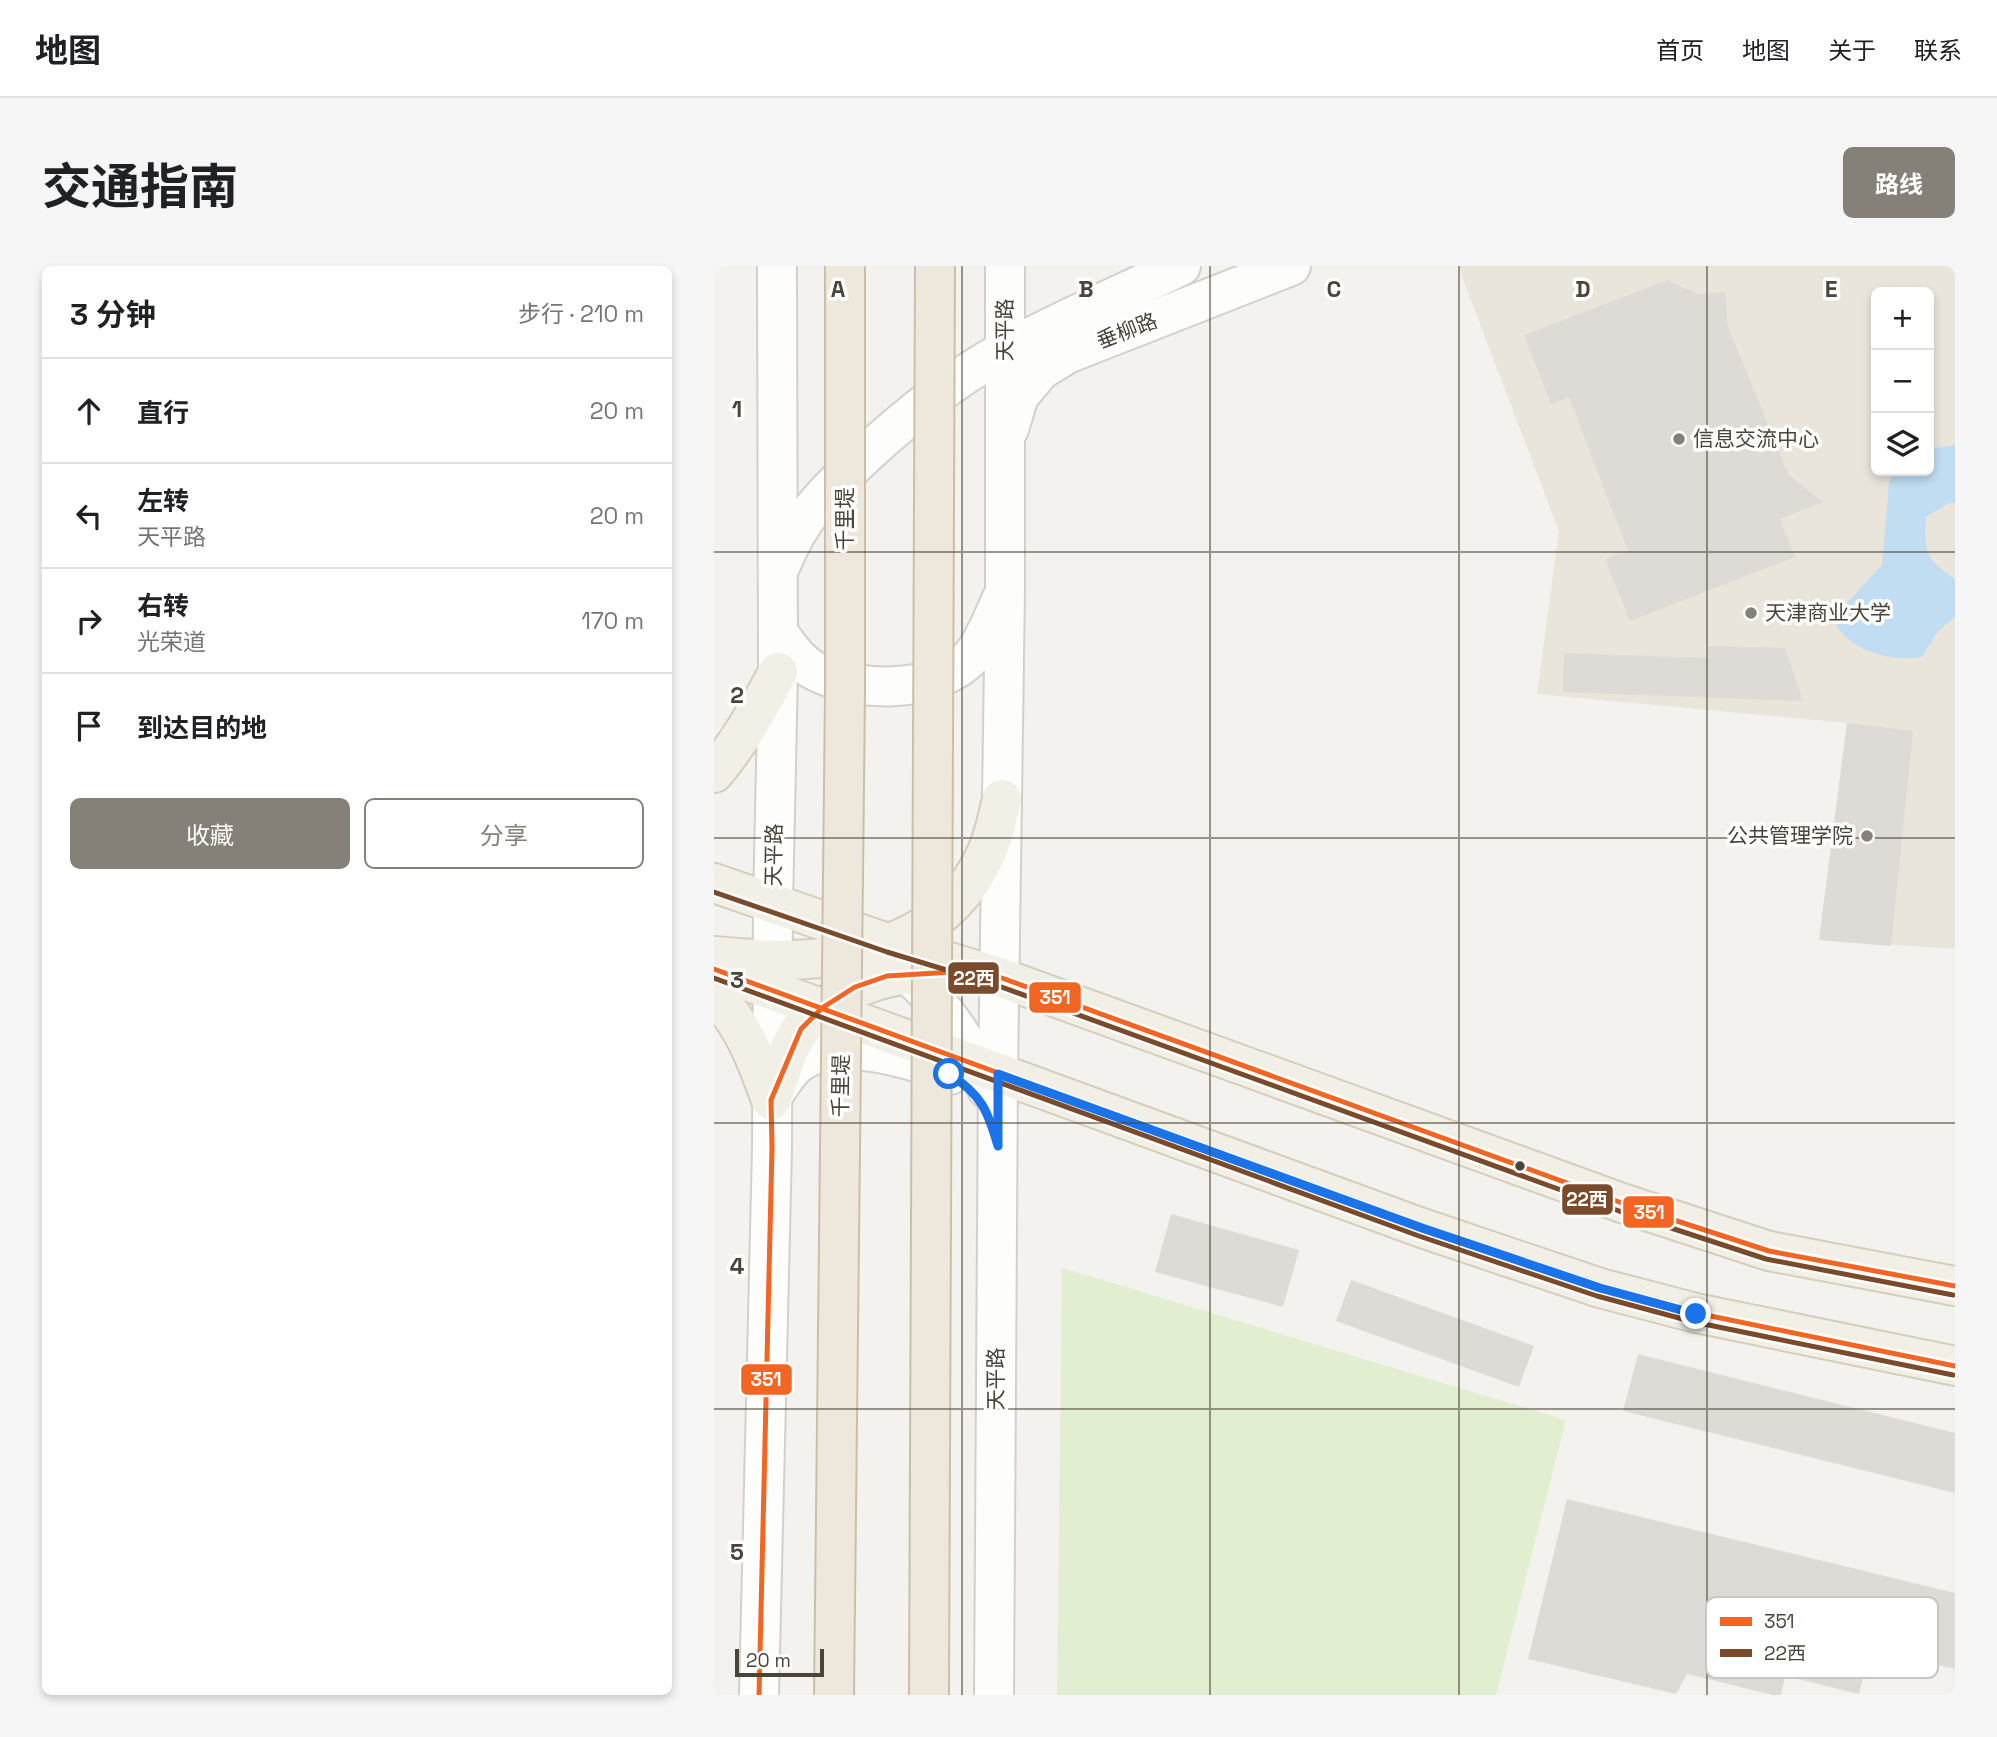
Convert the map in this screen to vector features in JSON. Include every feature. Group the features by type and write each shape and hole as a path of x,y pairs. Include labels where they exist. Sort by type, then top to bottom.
{"highway":[{"name":"千里堤","path":"834,1695 845,694 845,266"},
{"path":"929,1695 935,266"}],"main road":[{"path":"714,773 746,729 778,672"},
{"path":"771,1100 801,1029 822,1009 855,987 887,976 887,956 918,929 948,910 966,887 983,861 1002,799"},
{"path":"714,883 773,905 887,956"},
{"path":"714,956 773,976 822,1009 1422,1228 1600,1288 1696,1314 1955,1366"},
{"path":"714,969 773,976 815,959 887,956 999,977 1622,1203 1769,1251 1955,1286"},
{"path":"714,995 737,1024 750,1047 771,1100"}],"street":[{"name":"天平路","path":"759,1695 772,1162 773,905 778,672 777,266"},
{"name":"天平路","path":"988,1071 999,977 1005,591 1005,266"},
{"name":"垂柳路","path":"777,573 790,542 807,514 828,490 897,425 965,375 1134,277 1181,266"},
{"name":"垂柳路","path":"1005,441 1019,396 1041,370 1067,354 1292,266"},
{"path":"1105,340 1120,328 1127,318 1133,303 1134,277"},
{"path":"778,632 798,659 816,671 855,685 916,684 949,675 970,658 989,627 1005,591"},
{"path":"887,956 939,1004 988,1071 998,1146"},
{"path":"771,1100 795,1066 817,1054 857,1051 890,1055 916,1061 949,1074 967,1085 988,1114 998,1146"},
{"name":"天平路","path":"995,1695 998,1146"}],"shaded area":[{"name":"天津商业大学","path":"1458,266 1955,266 1955,949 1819,940 1847,723 1537,694 1559,531"}],"green space":[{"path":"1062,1268 1566,1420 1496,1695 1057,1695"}],"water":[{"path":"1955,445 1955,503 1949,503 1926,517 1925,529 1928,554 1955,579 1955,617 1938,631 1922,657 1884,656 1849,639 1834,620 1882,565 1889,482 1892,476 1934,476 1934,448"}],"building":[{"name":"信息交流中心","path":"1668,280 1697,294 1726,292 1727,324 1788,474 1823,502 1780,519 1795,557 1630,621 1605,559 1628,551 1569,397 1551,404 1524,335"},
{"path":"1708,646 1785,648 1803,701 1563,692 1564,653 1708,658"},
{"name":"公共管理学院","path":"1847,723 1913,731 1891,946 1819,940"},
{"path":"1171,1214 1299,1250 1283,1307 1155,1272"},
{"path":"1351,1280 1534,1346 1519,1387 1336,1321"},
{"path":"1638,1354 1955,1433 1955,1493 1623,1411"},
{"path":"1567,1499 1955,1593 1955,1669 1938,1665 1938,1597 1706,1597 1706,1678 1785,1678 1781,1695 1687,1674 1676,1694 1528,1659"},
{"path":"1793,1678 1863,1678 1859,1694"}],"transit line":[{"name":"22西","path":"714,892 887,952 996,985 1619,1211 1766,1259 1953,1295"},
{"name":"351","path":"714,969 1422,1228 1600,1288 1696,1313 1955,1366"},
{"name":"351","path":"759,1695 771,1100 801,1029 822,1008 855,987 887,976 953,972 999,977 1622,1203 1769,1251 1955,1286"},
{"name":"22西","path":"714,978 1419,1236 1597,1296 1694,1322 1953,1375"}],"place":[{"name":"信息交流中心","path":"1679,439"},
{"name":"天津商业大学","path":"1751,613"},
{"name":"公共管理学院","path":"1867,836"}],"route":[{"path":"949,1074 967,1085 984,1106 998,1146 998,1074 1422,1228 1600,1288 1696,1314"}]}
